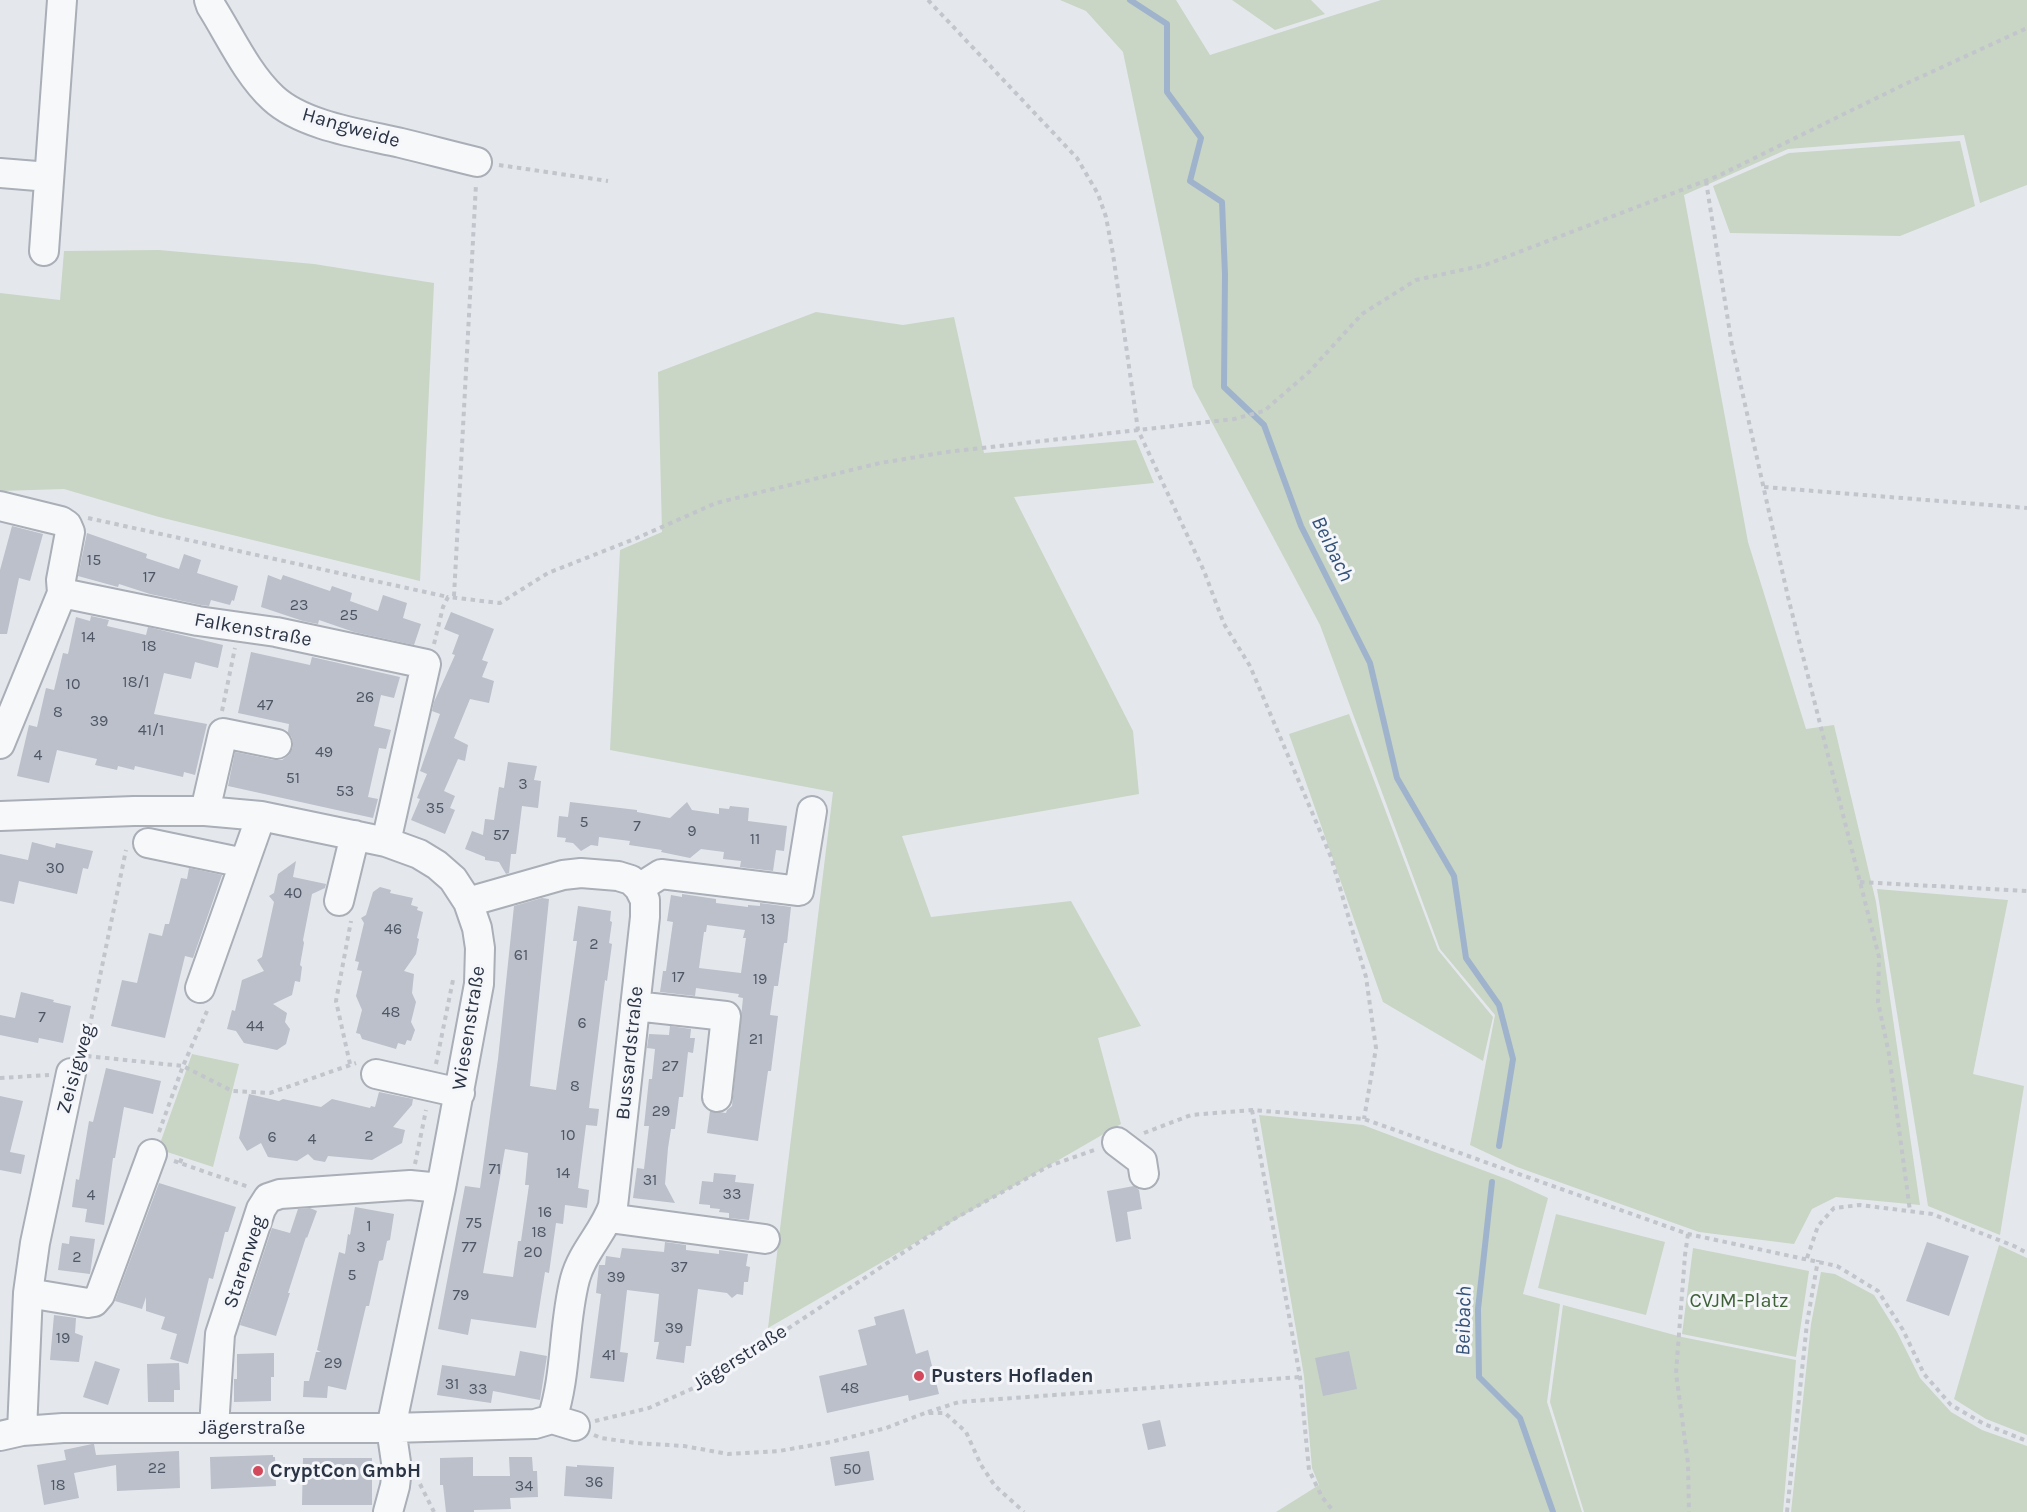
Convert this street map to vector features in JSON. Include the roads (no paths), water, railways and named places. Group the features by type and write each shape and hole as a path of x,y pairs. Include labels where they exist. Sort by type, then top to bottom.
{"street":[{"path":"44,251 62,0"},
{"name":"Hangweide","path":"209,0 256,77 272,97 286,108 300,115 357,133 477,162"},
{"path":"0,172 49,177"},
{"path":"0,506 61,521 67,525 70,532 61,580 62,593 0,744"},
{"name":"Falkenstraße","path":"62,593 426,664 386,842"},
{"path":"205,811 223,733 277,744"},
{"name":"Wiesenstraße","path":"0,816 134,811 205,811 261,816 386,842 419,854 437,865 453,879 468,902 477,927 480,948 479,984 460,1093 391,1428"},
{"path":"468,902 563,875 581,873 618,876 631,880 639,888 661,874 799,891 812,811"},
{"path":"200,988 261,816"},
{"path":"345,911 355,835"},
{"path":"137,844 244,863"},
{"name":"Bussardstraße","path":"563,1422 558,1400 570,1300 576,1276 588,1249 609,1218 613,1206 645,917 645,900 639,888"},
{"path":"635,1006 726,1016 717,1096"},
{"name":"Zeisigweg","path":"11,1434 35,1243 77,1064"},
{"path":"367,1068 460,1093"},
{"path":"1117,1142 1142,1161 1144,1174"},
{"path":"28,1293 88,1303 94,1302 100,1295 152,1154"},
{"name":"Starenweg","path":"214,1427 220,1335 261,1209 268,1198 280,1194 411,1185 441,1188"},
{"path":"609,1218 699,1232 765,1239"},
{"name":"Jägerstraße","path":"11,1434 63,1428 391,1428 563,1422"},
{"path":"388,1512 396,1486 397,1469 391,1428"}],"waterway":[{"name":"Beibach","path":"1130,0 1167,24 1167,92 1201,138 1190,181 1222,202 1225,274 1224,387 1264,425 1301,526 1370,663 1397,778 1454,876 1466,958 1499,1005 1513,1059 1499,1146"},
{"name":"Beibach","path":"1492,1182 1478,1309 1479,1377 1520,1418 1553,1512"}],"place":[{"name":"Pusters Hofladen","path":"919,1376"},
{"name":"CryptCon GmbH","path":"258,1471"}],"park label":[{"name":"CVJM-Platz","path":"1739,1301"}]}
